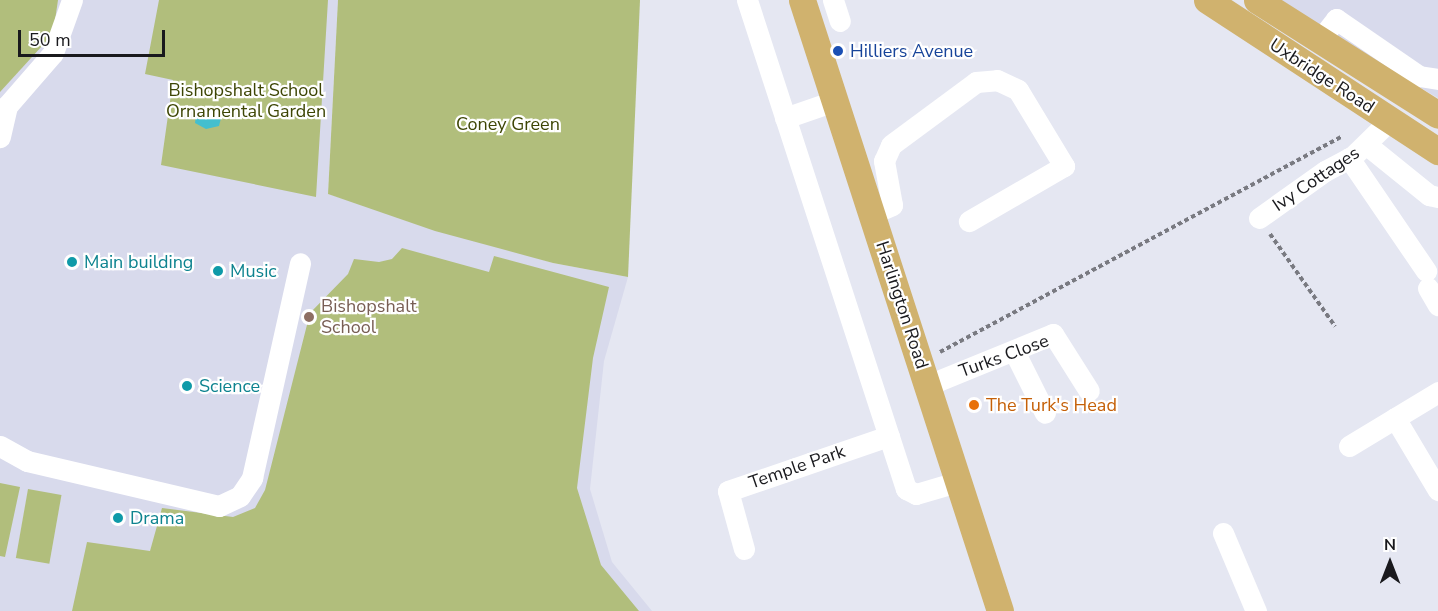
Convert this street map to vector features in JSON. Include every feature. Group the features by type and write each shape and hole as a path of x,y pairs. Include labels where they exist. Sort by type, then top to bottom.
{"main road":[{"name":"Uxbridge Road","path":"1207,0 1438,151"},
{"name":"Uxbridge Road","path":"1257,0 1438,115"},
{"name":"Harlington Road","path":"805,1 834,102 1000,611"}],"street":[{"path":"0,137 4,110 53,53 72,0"},
{"path":"747,0 910,494 957,482"},
{"path":"832,0 840,21"},
{"path":"1319,41 1336,19 1419,76 1438,79"},
{"path":"872,214 892,206 884,161 891,145 976,82 997,80 1018,90 1064,166 969,221"},
{"path":"785,118 834,102"},
{"name":"Ivy Cottages","path":"1259,218 1367,144 1382,116"},
{"path":"1367,144 1435,192"},
{"path":"1349,158 1431,288"},
{"path":"0,446 27,461 219,506 240,496 252,478 300,263"},
{"name":"Turks Close","path":"924,374 1014,351 1053,334 1089,391"},
{"path":"1014,351 1044,413"},
{"path":"1349,446 1438,392"},
{"path":"1395,418 1438,490"},
{"name":"Temple Park","path":"744,549 728,491 889,436"},
{"path":"1223,533 1256,611"}],"path":[{"path":"924,374 1341,137 1382,116"},
{"name":"Ivy Cottages","path":"1259,218 1335,326"}],"shaded area":[{"name":"Bishopshalt School","path":"0,0 338,0 328,194 553,263 628,277 604,361 590,489 612,562 652,611 0,611"},
{"path":"1277,0 1438,0 1438,98 1275,2"}],"green space":[{"path":"0,0 58,0 53,34 0,92"},
{"name":"Bishopshalt School Ornamental Garden","path":"159,0 328,0 316,197 161,165 173,80 145,74"},
{"name":"Coney Green","path":"338,0 640,0 628,277 553,263 435,231 328,194"},
{"path":"402,248 489,272 494,256 609,287 593,358 577,488 601,565 639,611 72,611 87,542 150,551 162,508 233,517 255,508 265,490 310,313 348,274 354,259 379,262 392,259"},
{"path":"0,483 20,487 5,557 0,556"},
{"path":"28,489 61,495 49,564 16,558"}],"water":[{"path":"209,111 221,118 219,126 206,129 195,123 196,115"}],"place":[{"name":"Hilliers Avenue","path":"838,51"},
{"name":"Main building","path":"72,262"},
{"name":"Music","path":"218,271"},
{"name":"Bishopshalt School","path":"309,317"},
{"name":"Science","path":"187,386"},
{"name":"The Turk's Head","path":"974,405"},
{"name":"Drama","path":"118,518"}]}
